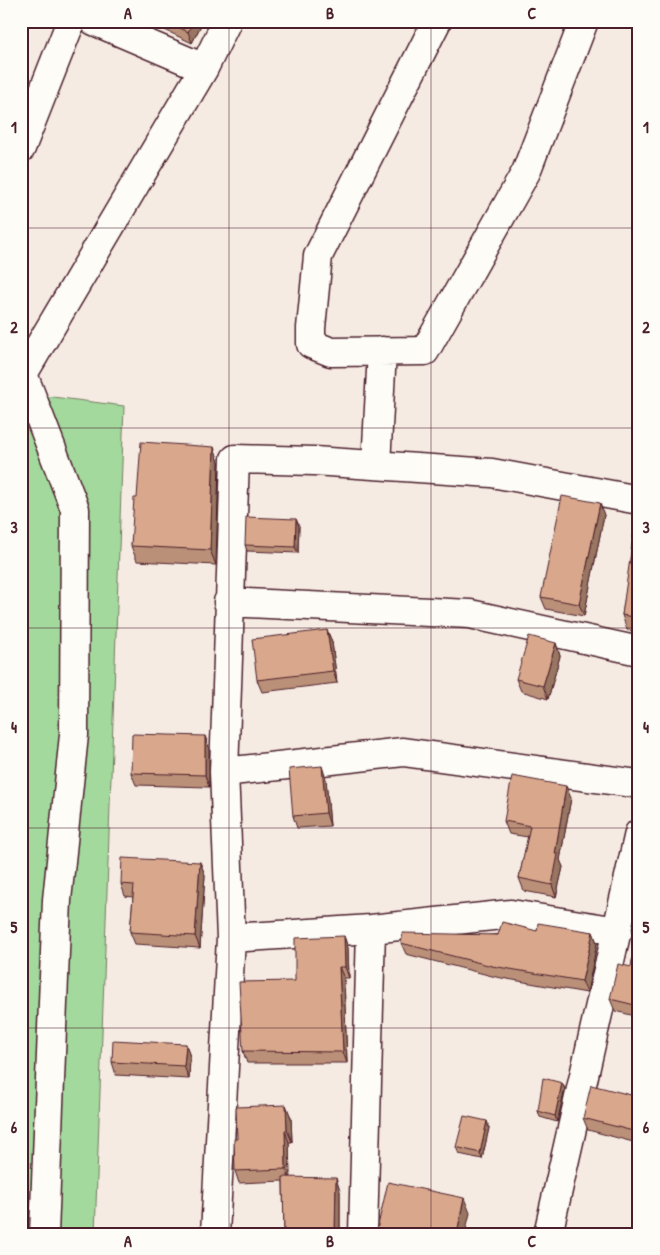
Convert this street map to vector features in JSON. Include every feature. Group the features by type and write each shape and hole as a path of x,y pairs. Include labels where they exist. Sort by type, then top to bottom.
{"street":[{"path":"21,148 72,21"},
{"path":"94,21 204,68"},
{"path":"44,1234 57,900 74,735 75,509 24,374 204,68 227,21"},
{"path":"437,21 318,256 311,344 330,352 425,351 526,172 584,21"},
{"path":"376,465 382,351"},
{"path":"215,1234 231,938 224,772 228,602 235,459 492,472 639,500"},
{"path":"228,602 470,614 639,651"},
{"path":"224,772 403,752 639,784"},
{"path":"548,1234 639,833"},
{"path":"231,938 371,929 511,914 618,931"},
{"path":"364,1234 371,929"}],"green space":[{"path":"21,393 124,406 95,1234 21,1234"},
{"path":"639,1203 639,1234 632,1234"}],"building":[{"path":"165,21 193,21 188,32"},
{"path":"141,442 214,447 210,550 131,546 134,498 137,498"},
{"path":"562,496 600,503 579,604 541,597"},
{"path":"637,509 639,509 639,618 622,615"},
{"path":"246,517 296,519 295,547 245,545"},
{"path":"327,630 333,671 257,680 252,639"},
{"path":"529,636 556,643 543,686 516,679"},
{"path":"132,734 205,736 205,775 131,773"},
{"path":"322,766 326,813 293,816 289,769"},
{"path":"512,776 566,786 555,854 558,854 552,885 519,878 530,826 504,821"},
{"path":"122,858 200,862 195,936 130,932 134,885 121,884"},
{"path":"502,922 537,931 538,923 593,932 582,981 492,966 401,943 403,933 498,935"},
{"path":"639,926 639,1006 610,999 618,964 631,967"},
{"path":"344,936 345,967 339,967 343,1052 243,1051 239,982 295,981 295,938"},
{"path":"113,1040 186,1044 184,1066 112,1062"},
{"path":"543,1078 562,1083 555,1116 538,1111"},
{"path":"591,1085 639,1097 639,1107 633,1131 583,1118"},
{"path":"286,1105 286,1169 235,1171 236,1107"},
{"path":"464,1116 487,1121 480,1153 456,1147"},
{"path":"283,1177 336,1178 335,1234 284,1234"},
{"path":"388,1182 464,1198 457,1233 460,1234 376,1234"}]}
